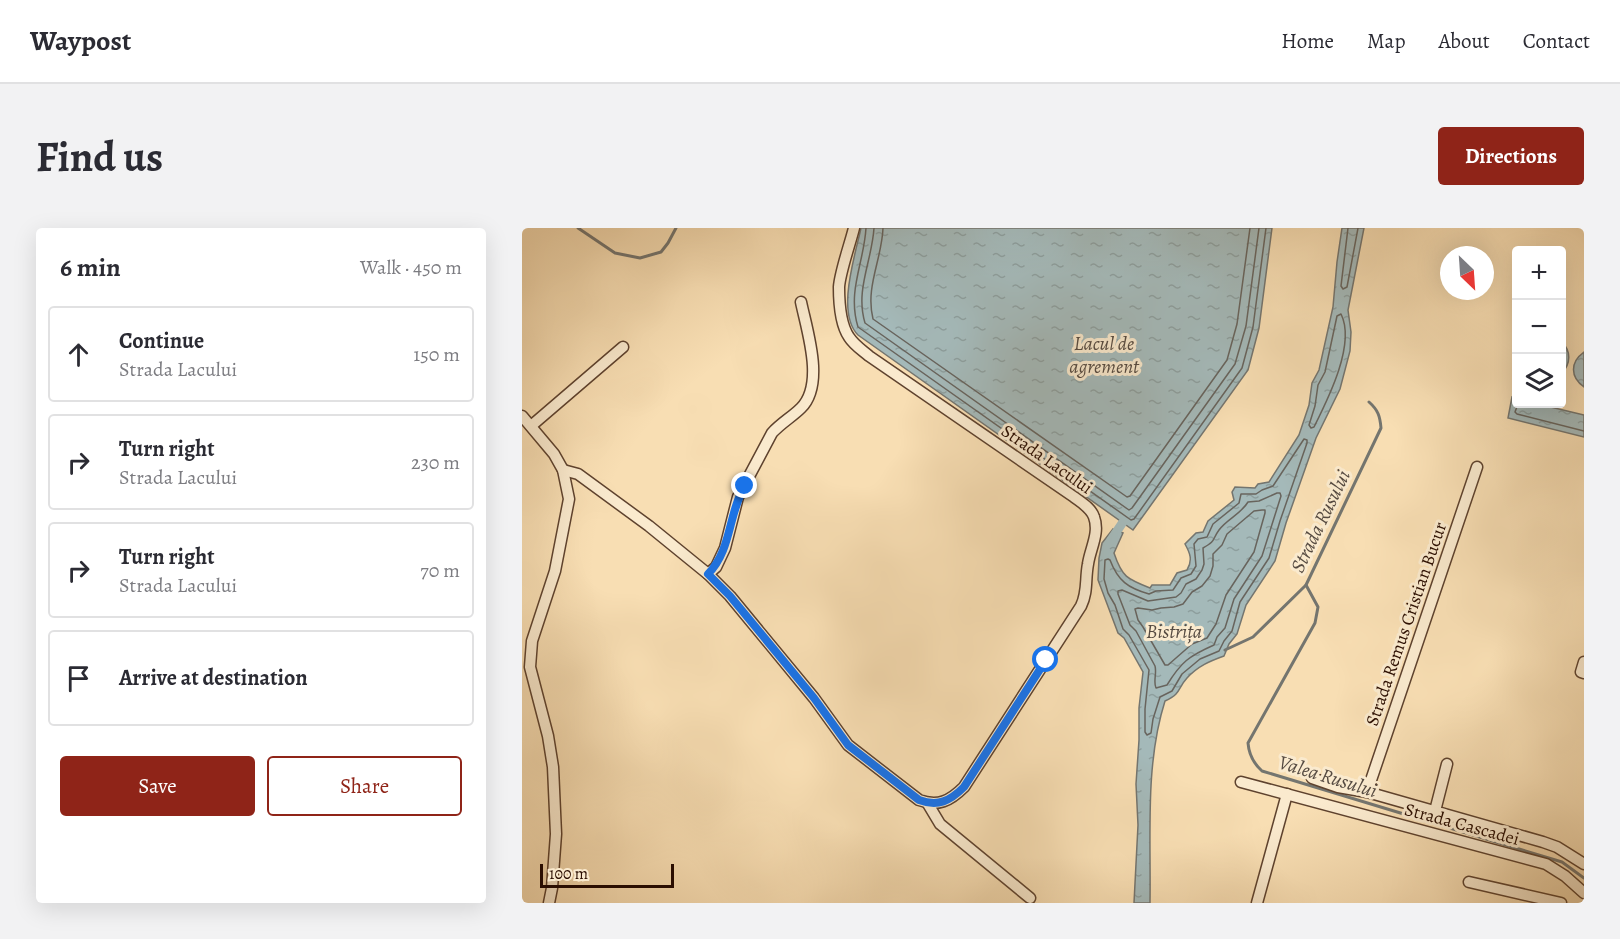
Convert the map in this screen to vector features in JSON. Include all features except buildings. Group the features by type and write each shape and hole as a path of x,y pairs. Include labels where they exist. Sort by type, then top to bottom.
{"street":[{"name":"Strada Lacului","path":"854,228 839,286 844,328 848,336 870,356 1074,497 1086,506 1093,514 1095,521 1096,530 1088,564 1086,596 1081,606 964,787 940,803 928,804"},
{"path":"708,574 716,567 724,548 738,497 772,433 800,409 811,392 813,377 811,349 801,302"},
{"path":"531,426 623,347"},
{"path":"522,416 554,454 563,470 569,499 555,571 531,641 530,667 548,736 553,767 556,834 549,903"},
{"name":"Strada Remus Cristian Bucur","path":"1366,792 1477,467"},
{"path":"563,470 578,474 649,526 708,574 730,596 814,698 848,745 913,796 928,804 940,824 1030,898"},
{"path":"1584,662 1581,672 1584,673"},
{"path":"1435,811 1447,764"},
{"path":"1312,778 1543,842 1557,847 1584,864"},
{"name":"Strada Cascadei","path":"1241,782 1546,864 1565,876 1584,893"},
{"path":"1257,903 1287,794"},
{"path":"1469,882 1561,903"}],"water":[{"name":"Lacul de agrement","path":"861,228 1272,228 1259,328 1248,370 1133,530 858,335 848,313 848,299"},
{"name":"Bistrița","path":"1342,228 1364,228 1348,310 1351,332 1350,351 1340,389 1316,438 1275,561 1246,605 1237,634 1229,644 1224,656 1195,670 1177,693 1165,701 1154,750 1152,775 1150,903 1134,903 1138,825 1136,784 1143,672 1124,638 1118,633 1098,580 1102,543 1113,529 1123,533 1114,553 1126,576 1150,588 1152,585 1170,585 1177,573 1187,570 1189,566 1190,557 1185,544 1196,533 1203,532 1208,521 1234,500 1232,492 1235,487 1255,488 1258,484 1269,482 1299,435 1309,405 1312,383 1319,370 1333,307"},
{"path":"1566,348 1569,357 1566,367"},
{"path":"1584,352 1584,387 1576,379 1574,365"},
{"path":"1512,397 1512,408 1555,408 1584,415 1584,437 1508,418"}],"waterway":[{"path":"578,228 615,253 640,258 661,252 676,228"},
{"name":"Strada Rusului","path":"1225,650 1253,637 1306,585 1381,428 1378,414 1369,402"},
{"path":"1111,540 1123,522"},
{"name":"Valea Rusului","path":"1306,585 1318,607 1315,623 1248,743 1252,758 1259,768 1262,771 1562,862 1584,878"}],"route":[{"path":"745,486 738,497 724,548 716,567 708,574 730,596 814,698 848,745 919,800 928,804 940,803 964,787 1046,660"}]}
